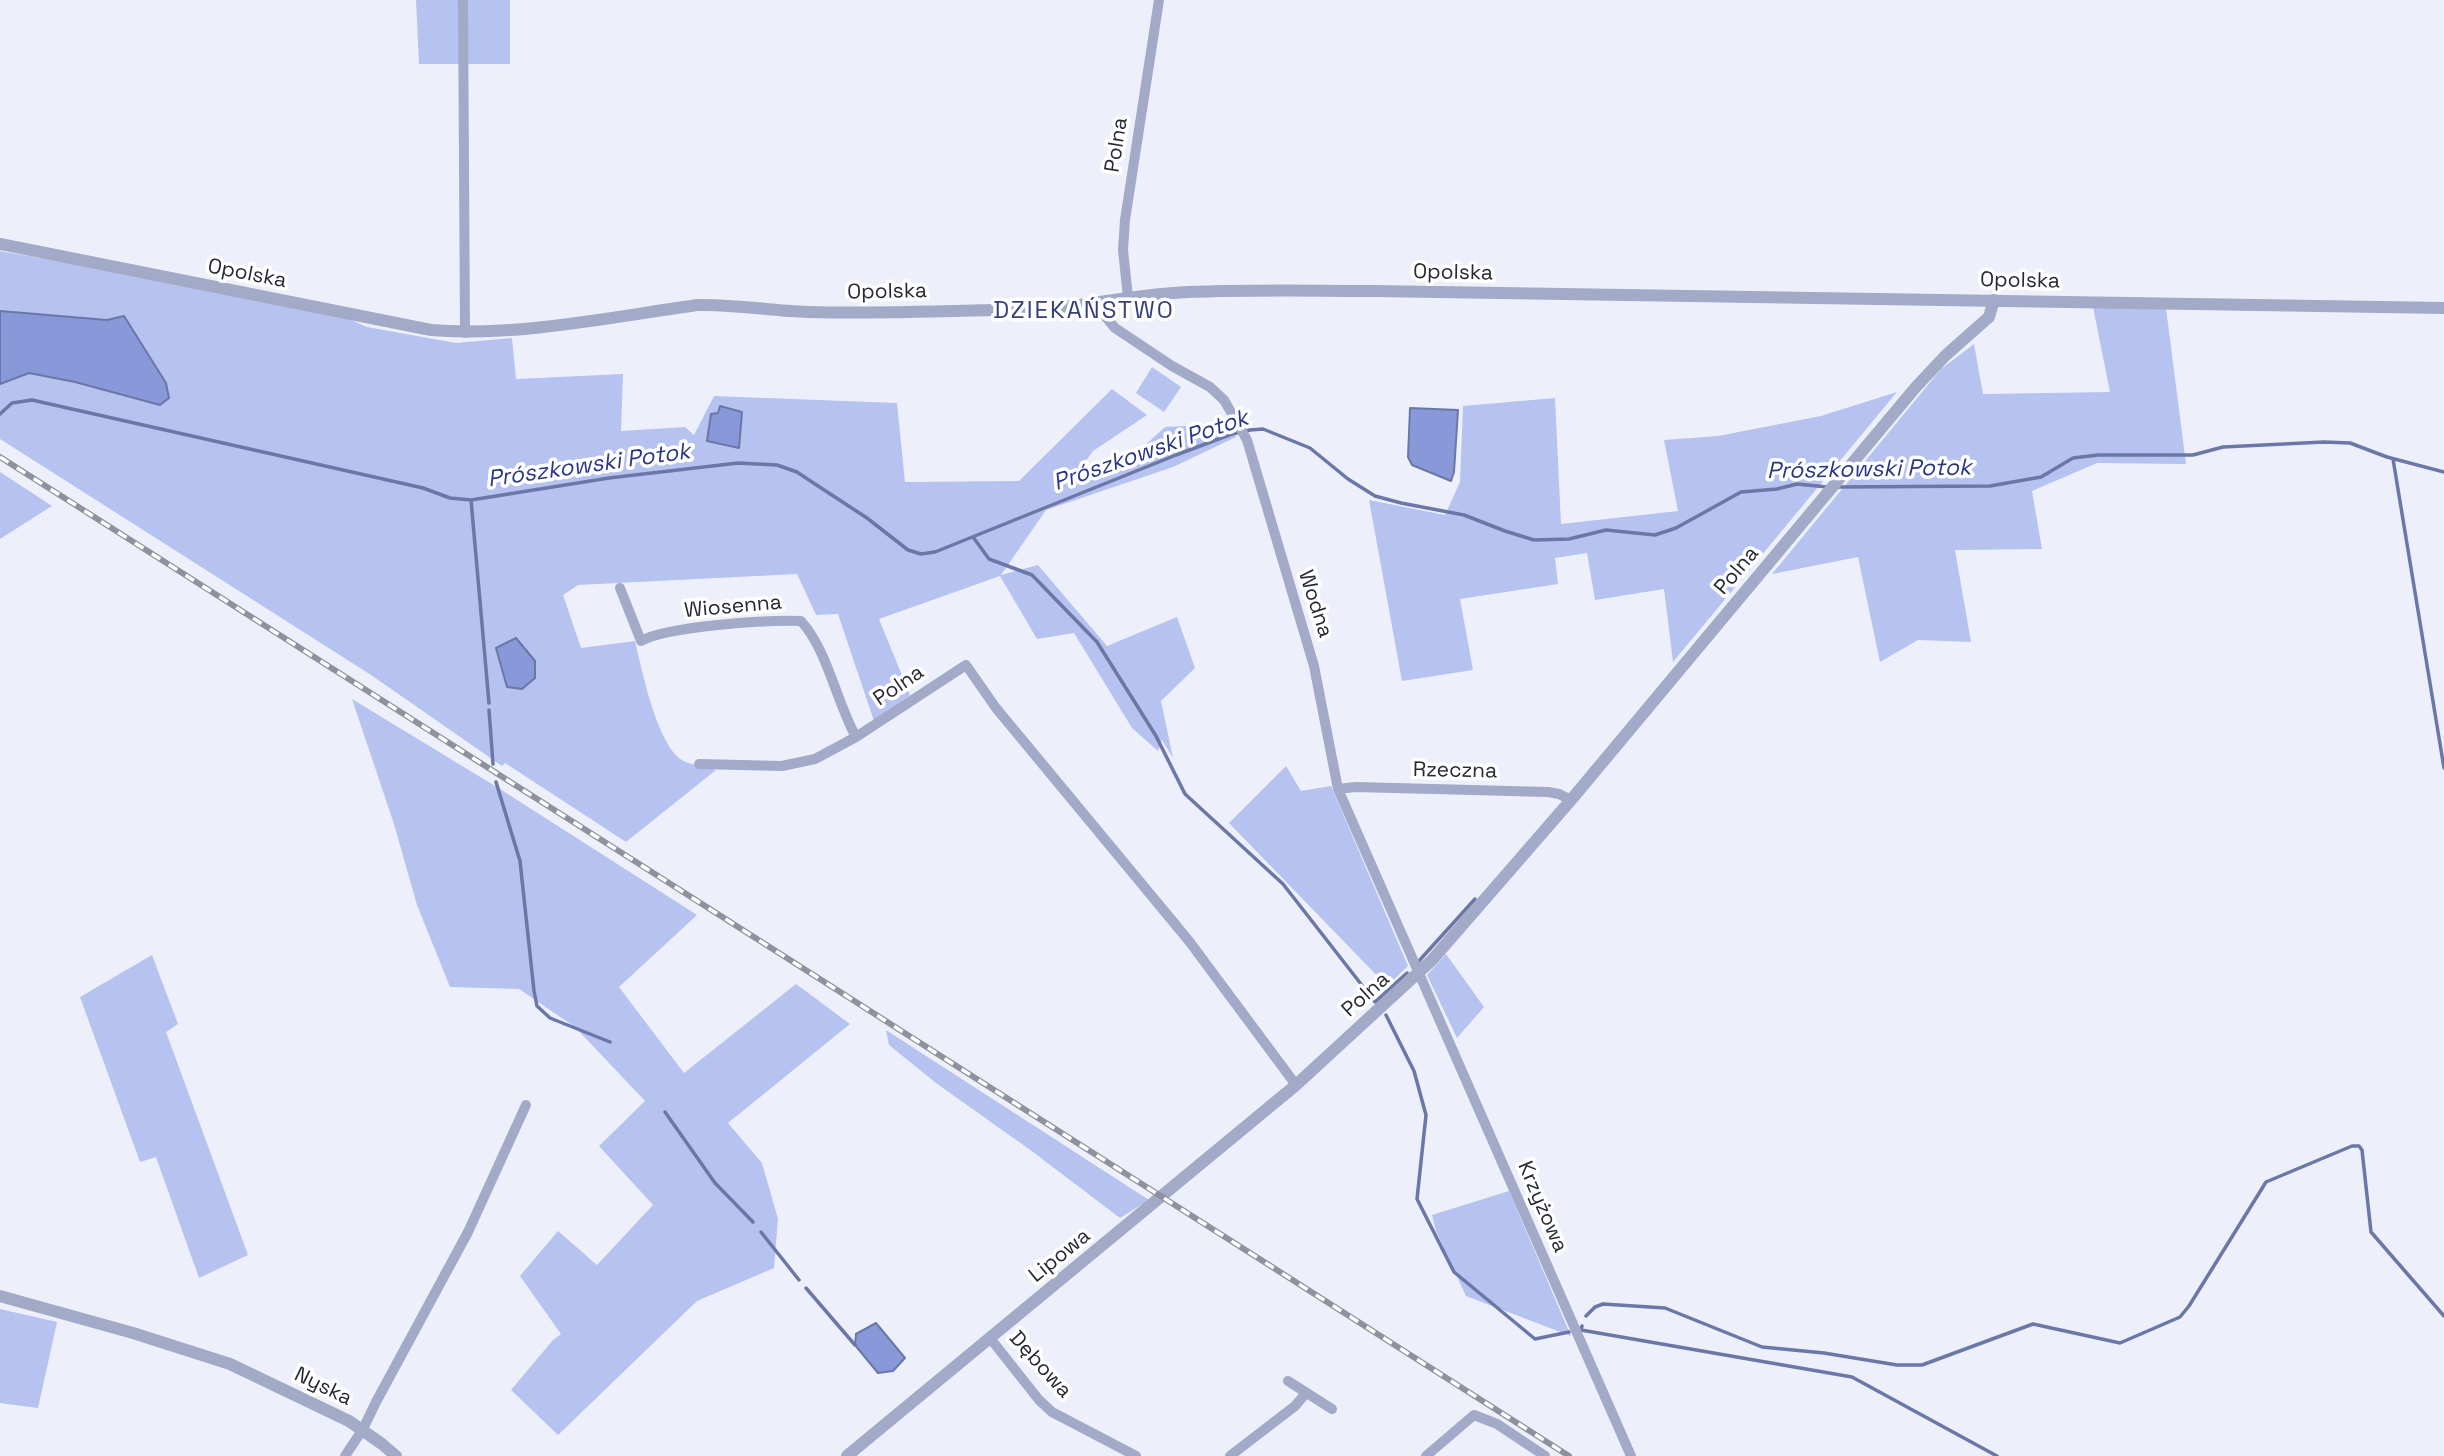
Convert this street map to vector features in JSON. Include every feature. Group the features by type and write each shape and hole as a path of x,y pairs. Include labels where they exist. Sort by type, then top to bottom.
{"street":[{"path":"463,0 465,333"},
{"name":"Polna","path":"1128,297 1124,250 1125,220 1159,0"},
{"name":"Opolska","path":"0,244 431,330 465,333 512,330 697,305 823,312 1032,309 1185,292 1351,291 2444,308"},
{"name":"Polna","path":"699,764 782,766 816,759 856,737 966,665 1020,737 1189,941 1296,1085 1417,974 1460,930 1946,355 1989,317 1994,300"},
{"name":"Wodna","path":"1095,304 1115,328 1172,366 1210,387 1224,400 1247,440 1314,666 1338,789 1417,974"},
{"name":"Wiosenna","path":"620,588 641,641 652,635 699,629 801,621 810,631 856,737"},
{"name":"Rzeczna","path":"1338,789 1356,787 1548,792 1571,800"},
{"name":"Krzyżowa","path":"1417,974 1631,1456"},
{"name":"Lipowa","path":"847,1456 1296,1085"},
{"name":"Nyska","path":"0,1296 94,1321 220,1360 363,1429 468,1232 526,1105"},
{"name":"Dębowa","path":"990,1338 1039,1400 1052,1412 1136,1456"},
{"path":"1288,1381 1332,1409"},
{"path":"1230,1456 1294,1406 1306,1393"},
{"path":"1426,1456 1474,1415 1497,1424 1545,1456"},
{"path":"345,1456 363,1429 396,1456"}],"shaded area":[{"path":"416,0 510,0 510,64 419,64"},
{"path":"0,251 324,308 367,327 456,343 512,338 516,379 623,374 621,431 685,427 694,435 714,396 897,403 905,482 1019,481 1112,389 1147,415 1093,451 1077,473 1119,469 1165,427 1230,424 1236,437 1173,467 1046,510 1001,575 1038,565 1107,646 1177,617 1195,668 1161,701 1173,758 1162,740 1158,751 1132,728 1074,633 1037,639 1000,576 879,619 910,695 874,721 838,614 816,615 797,574 578,585 563,595 581,648 635,641 651,704 671,749 683,760 716,770 626,842 505,763 502,766 371,675 0,439"},
{"path":"2093,307 2166,308 2186,464 2097,463 2032,491 2042,549 1955,550 1971,642 1918,640 1880,662 1858,557 1772,574 1941,369 1974,344 1983,394 2110,392"},
{"path":"0,311 107,320 124,316 166,383 169,398 160,405 75,382 29,373 0,384"},
{"path":"1152,367 1181,387 1164,412 1136,393"},
{"path":"1897,392 1673,662 1664,589 1595,600 1587,553 1555,558 1558,584 1460,599 1473,670 1402,681 1369,500 1445,515 1460,482 1463,406 1555,398 1561,524 1678,511 1664,440 1718,436 1821,416"},
{"path":"720,406 742,412 739,448 707,441 711,414 718,413"},
{"path":"1410,408 1458,410 1454,472 1451,481 1412,465 1408,457"},
{"path":"0,472 52,506 0,539"},
{"path":"516,638 535,661 535,678 522,689 507,687 496,648"},
{"path":"352,699 500,789 697,915 619,987 684,1073 796,984 850,1024 728,1123 762,1163 778,1219 774,1268 697,1301 558,1435 511,1390 561,1334 520,1276 558,1231 597,1265 653,1205 599,1146 645,1101 575,1027 519,989 450,987 417,905 394,824"},
{"path":"1286,766 1301,791 1331,786 1408,966 1387,986 1229,823"},
{"path":"1446,954 1484,1007 1457,1038 1427,975"},
{"path":"152,955 178,1024 166,1032 248,1255 199,1278 156,1157 140,1162 80,997"},
{"path":"886,1030 1149,1200 1120,1218 936,1083 889,1045"},
{"path":"1509,1191 1571,1336 1466,1296 1436,1231 1432,1215"},
{"path":"0,1309 57,1322 38,1408 0,1403"},
{"path":"876,1323 905,1358 893,1371 878,1373 855,1345 856,1334"}],"waterway":[{"name":"Prószkowski Potok","path":"0,414 12,403 32,400 423,488 450,498 471,500 609,478 738,463 777,465 797,472 867,518 908,550 921,554 935,552 1232,434 1263,429 1310,448 1348,479 1375,496 1464,515 1534,540 1569,539 1606,530 1655,535 1676,528 1741,492 1777,489 1797,484 1827,487"},
{"name":"Prószkowski Potok","path":"1838,487 1990,486 2041,477 2073,458 2098,455 2193,455 2223,447 2324,442 2350,443 2387,457 2444,472"},
{"path":"2393,459 2444,768"},
{"path":"471,500 489,703"},
{"path":"973,537 989,559 1032,575 1097,642 1156,736 1185,794 1283,884 1375,1002 1407,973"},
{"path":"489,710 493,764"},
{"path":"496,782 520,861 537,1006 550,1018 610,1042"},
{"path":"1418,962 1475,899"},
{"path":"1386,1015 1414,1071 1426,1115 1417,1199 1454,1272 1535,1339 1569,1332"},
{"path":"665,1112 715,1183 753,1222"},
{"path":"1586,1316 1595,1307 1603,1304 1665,1308 1762,1347 1824,1353 1897,1365 1922,1365 2033,1324 2120,1343 2180,1317 2266,1182 2352,1146 2359,1146 2362,1150 2371,1232 2444,1316"},
{"path":"761,1232 799,1280"},
{"path":"806,1288 855,1345"},
{"path":"1582,1326 1581,1330 1852,1377 1997,1456"}],"railway":[{"path":"0,457 1569,1456"}],"district":[{"name":"DZIEKAŃSTWO","path":"1084,311"}]}
